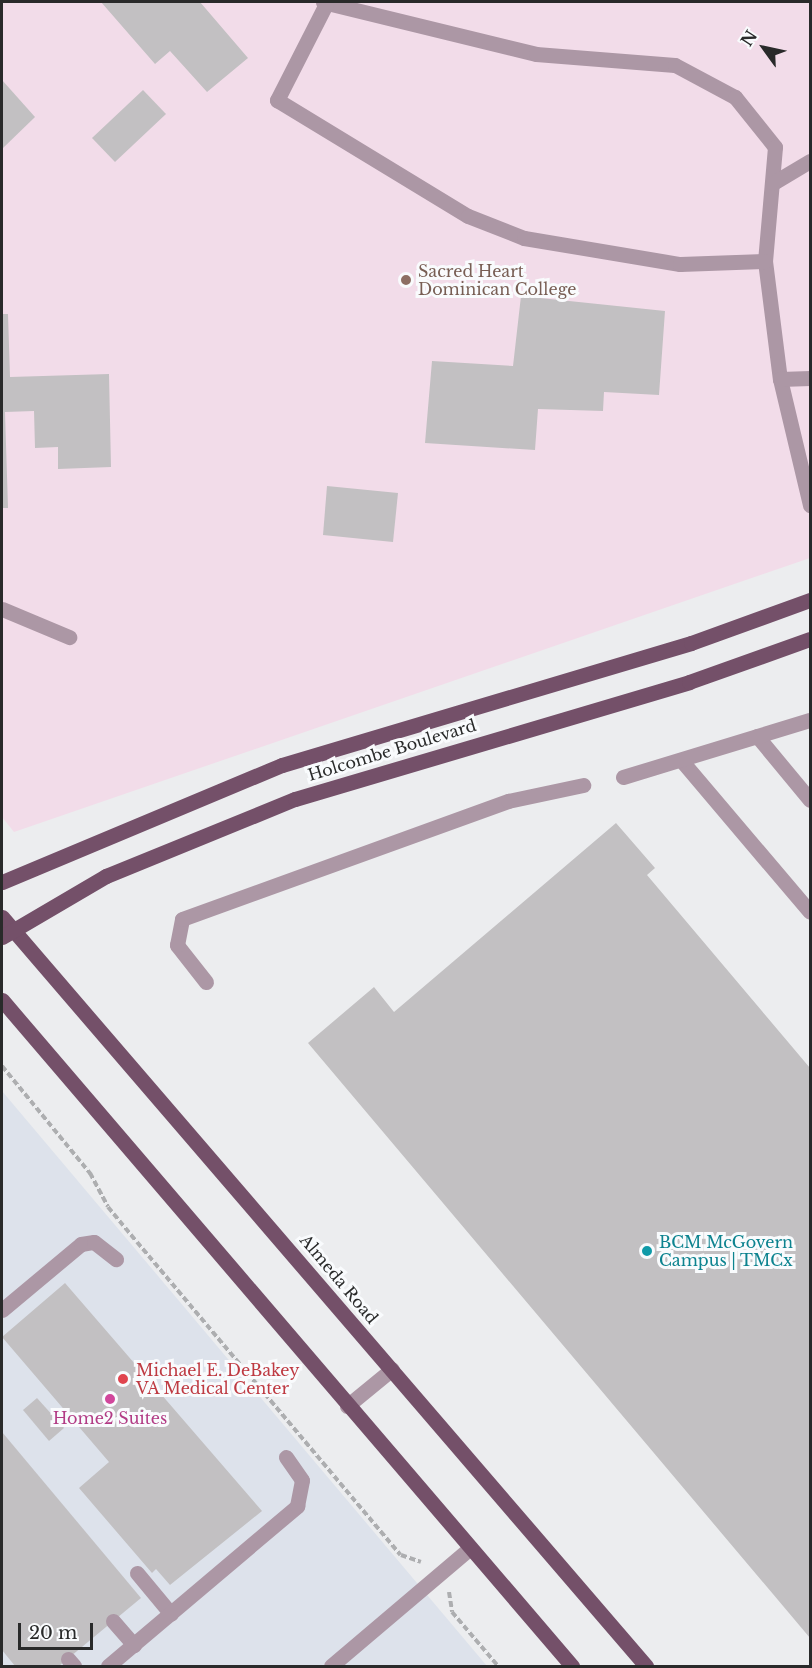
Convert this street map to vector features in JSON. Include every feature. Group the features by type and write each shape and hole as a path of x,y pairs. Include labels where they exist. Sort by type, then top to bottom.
{"main road":[{"name":"Holcombe Boulevard","path":"2,882 282,765 691,643 810,600"},
{"name":"Holcombe Boulevard","path":"7,933 106,876 295,799 689,682 810,639"},
{"name":"Almeda Road","path":"2,916 7,933 392,1369 643,1665"},
{"path":"2,1000 572,1666"}],"lane":[{"path":"765,261 680,264 524,238 468,216 277,100 324,3 536,54 675,65 735,97 775,147 765,261 780,379 810,505"},
{"path":"772,183 810,161"},
{"path":"780,379 810,378"},
{"path":"2,609 69,636"},
{"path":"623,777 810,720"},
{"path":"757,736 810,800"},
{"path":"681,760 810,912"},
{"path":"206,982 177,945 182,919 508,801 583,785"},
{"path":"2,1310 81,1244 100,1245 116,1259"},
{"path":"348,1406 392,1369"},
{"path":"108,1666 297,1506 302,1480 286,1457"},
{"path":"331,1666 470,1548"},
{"path":"137,1573 171,1614"},
{"path":"113,1621 134,1645"}],"path":[{"path":"2,1066 90,1173 108,1207 401,1554 422,1563 451,1594 452,1612 498,1666"}],"shaded area":[{"name":"Sacred Heart Dominican College","path":"2,2 810,2 810,558 14,832 2,817"},
{"name":"Michael E. DeBakey VA Medical Center","path":"2,1091 487,1666 2,1666"}],"building":[{"path":"101,2 200,2 248,58 207,92 170,51 155,64"},
{"path":"2,80 35,117 2,149"},
{"path":"143,90 166,114 115,162 92,138"},
{"path":"521,296 665,311 659,395 604,392 603,411 538,409 535,450 425,443 432,361 513,366"},
{"path":"2,314 8,314 10,377 109,374 111,467 58,469 58,447 35,448 34,411 5,412 8,508 2,508"},
{"path":"327,486 398,493 393,542 323,535"},
{"name":"BCM McGovern Campus | TMCx","path":"616,823 655,868 647,875 810,1068 810,1638 308,1043 374,987 394,1012"},
{"name":"Home2 Suites","path":"65,1283 262,1511 170,1585 156,1569 152,1573 79,1488 109,1462 2,1337"},
{"path":"37,1398 64,1428 49,1441 23,1410"},
{"path":"2,1432 141,1598 59,1666 15,1666 2,1650"}],"place":[{"name":"Sacred Heart Dominican College","path":"406,280"},
{"name":"BCM McGovern Campus | TMCx","path":"647,1251"},
{"name":"Michael E. DeBakey VA Medical Center","path":"123,1379"},
{"name":"Home2 Suites","path":"110,1399"}]}
